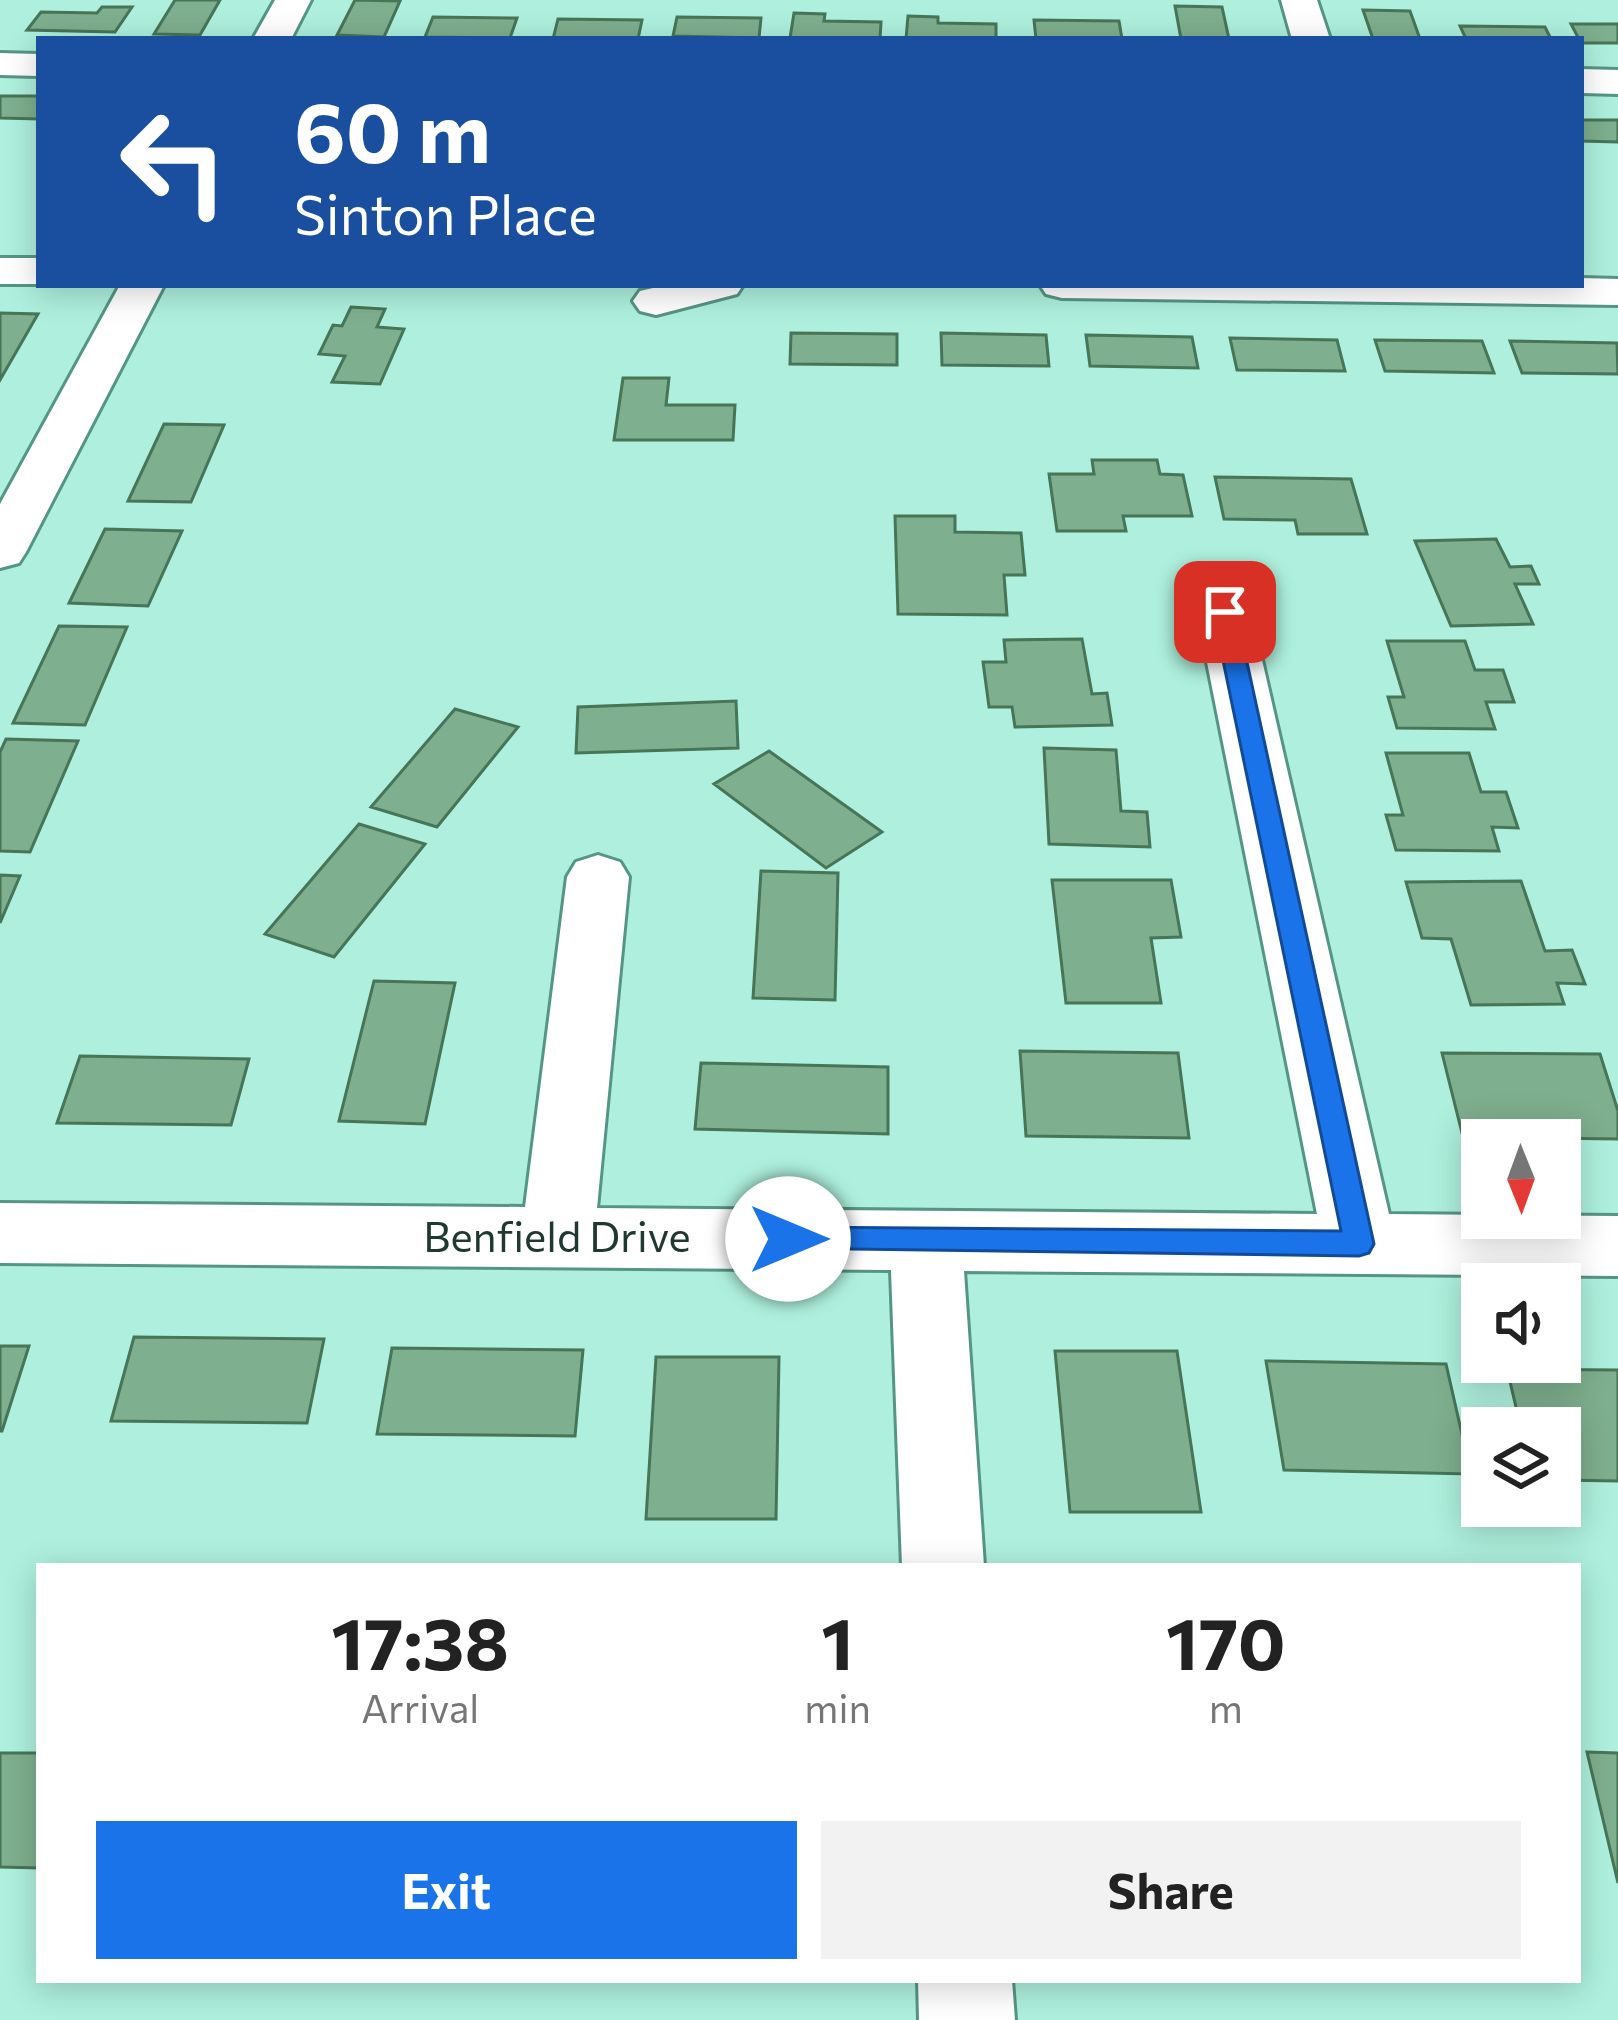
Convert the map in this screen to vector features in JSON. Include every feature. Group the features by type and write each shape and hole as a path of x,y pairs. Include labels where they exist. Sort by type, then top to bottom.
{"street":[{"path":"274,36 293,0"},
{"path":"1299,0 1310,36"},
{"path":"0,64 36,65"},
{"path":"1584,81 1618,82"},
{"path":"0,271 36,272"},
{"path":"0,552 140,288"},
{"path":"656,301 709,288"},
{"path":"1432,288 1618,292"},
{"path":"1225,612 1359,1244"},
{"path":"558,1238 598,877"},
{"name":"Benfield Drive","path":"0,1233 1618,1246"},
{"path":"926,1240 943,1563"},
{"path":"964,1983 967,2020"}],"building":[{"path":"175,0 220,0 200,35 154,34"},
{"path":"355,0 400,1 384,36 337,35"},
{"path":"1175,6 1222,7 1228,36 1180,36"},
{"path":"102,7 132,7 115,32 27,30 41,12 97,13"},
{"path":"1363,10 1410,11 1419,36 1372,36"},
{"path":"794,13 825,14 824,21 881,22 880,36 790,36"},
{"path":"908,16 938,17 938,23 996,24 996,36 906,36"},
{"path":"433,17 517,18 511,36 425,36"},
{"path":"677,17 761,18 759,36 673,36"},
{"path":"558,19 642,20 639,36 554,36"},
{"path":"1034,20 1119,21 1122,36 1036,36"},
{"path":"1571,24 1618,24 1618,43 1584,43 1584,36 1577,36"},
{"path":"1460,26 1545,27 1550,36 1465,36"},
{"path":"0,96 36,96 36,119 0,118"},
{"path":"1584,120 1618,120 1618,142 1584,141"},
{"path":"351,307 385,309 377,327 404,329 380,384 332,382 345,356 319,354 333,325 342,326"},
{"path":"0,313 38,314 0,380"},
{"path":"791,333 897,334 897,365 790,364"},
{"path":"941,333 1046,335 1049,366 942,365"},
{"path":"1086,335 1192,337 1198,368 1090,366"},
{"path":"1230,338 1337,340 1345,371 1237,370"},
{"path":"1375,340 1482,341 1494,373 1385,371"},
{"path":"1510,341 1617,343 1618,374 1522,373"},
{"path":"623,378 669,378 666,405 735,405 733,440 614,440"},
{"path":"164,424 224,425 191,502 128,501"},
{"path":"1092,460 1157,460 1160,474 1183,475 1192,516 1123,516 1126,531 1057,531 1049,474 1094,474"},
{"path":"1215,477 1351,479 1367,534 1298,534 1295,520 1224,519"},
{"path":"895,516 955,516 955,532 1021,533 1025,575 1004,575 1007,615 898,614"},
{"path":"105,529 182,531 148,606 69,603"},
{"path":"1496,539 1510,567 1531,566 1539,584 1515,584 1533,624 1451,626 1415,541"},
{"path":"59,626 127,627 85,725 13,723"},
{"path":"1082,639 1092,694 1107,693 1112,725 1015,727 1012,707 989,707 983,662 1006,662 1004,640"},
{"path":"1387,641 1465,641 1475,670 1503,670 1514,702 1486,702 1495,729 1397,728 1388,697 1404,697"},
{"path":"736,701 738,748 576,753 578,707"},
{"path":"455,709 518,727 437,827 371,807"},
{"path":"6,739 78,741 30,852 0,851 0,752"},
{"path":"1044,748 1116,750 1121,811 1147,812 1150,847 1049,844"},
{"path":"769,751 882,832 826,868 714,784"},
{"path":"1386,753 1469,753 1481,792 1506,792 1518,828 1492,827 1499,851 1396,850 1386,815 1403,815"},
{"path":"359,824 425,844 334,957 265,934"},
{"path":"761,871 838,873 835,1000 753,998"},
{"path":"0,875 20,876 0,923"},
{"path":"1052,880 1171,880 1181,937 1151,938 1161,1003 1066,1003"},
{"path":"1521,881 1545,951 1572,950 1585,984 1557,983 1564,1004 1471,1005 1451,939 1422,938 1406,882"},
{"path":"374,981 455,983 425,1124 339,1121"},
{"path":"1020,1051 1178,1053 1189,1138 1026,1136"},
{"path":"1442,1053 1600,1054 1618,1111 1618,1139 1581,1139 1581,1119 1461,1119 1461,1129"},
{"path":"80,1056 249,1059 231,1125 57,1123"},
{"path":"701,1063 888,1067 888,1134 695,1129"},
{"path":"134,1337 324,1339 307,1423 111,1421"},
{"path":"0,1346 29,1346 2,1431 0,1431"},
{"path":"392,1348 583,1350 575,1436 377,1434"},
{"path":"1055,1351 1177,1351 1201,1512 1070,1512"},
{"path":"656,1357 779,1357 776,1519 646,1519"},
{"path":"1266,1361 1446,1364 1461,1430 1461,1474 1284,1470"},
{"path":"1581,1370 1618,1370 1618,1481 1581,1480 1581,1407 1516,1407 1510,1383 1581,1383"},
{"path":"1587,1752 1618,1753 1618,1883"},
{"path":"0,1753 36,1753 36,1868 0,1867"}],"route":[{"path":"788,1239 1359,1244 1225,612"}]}
